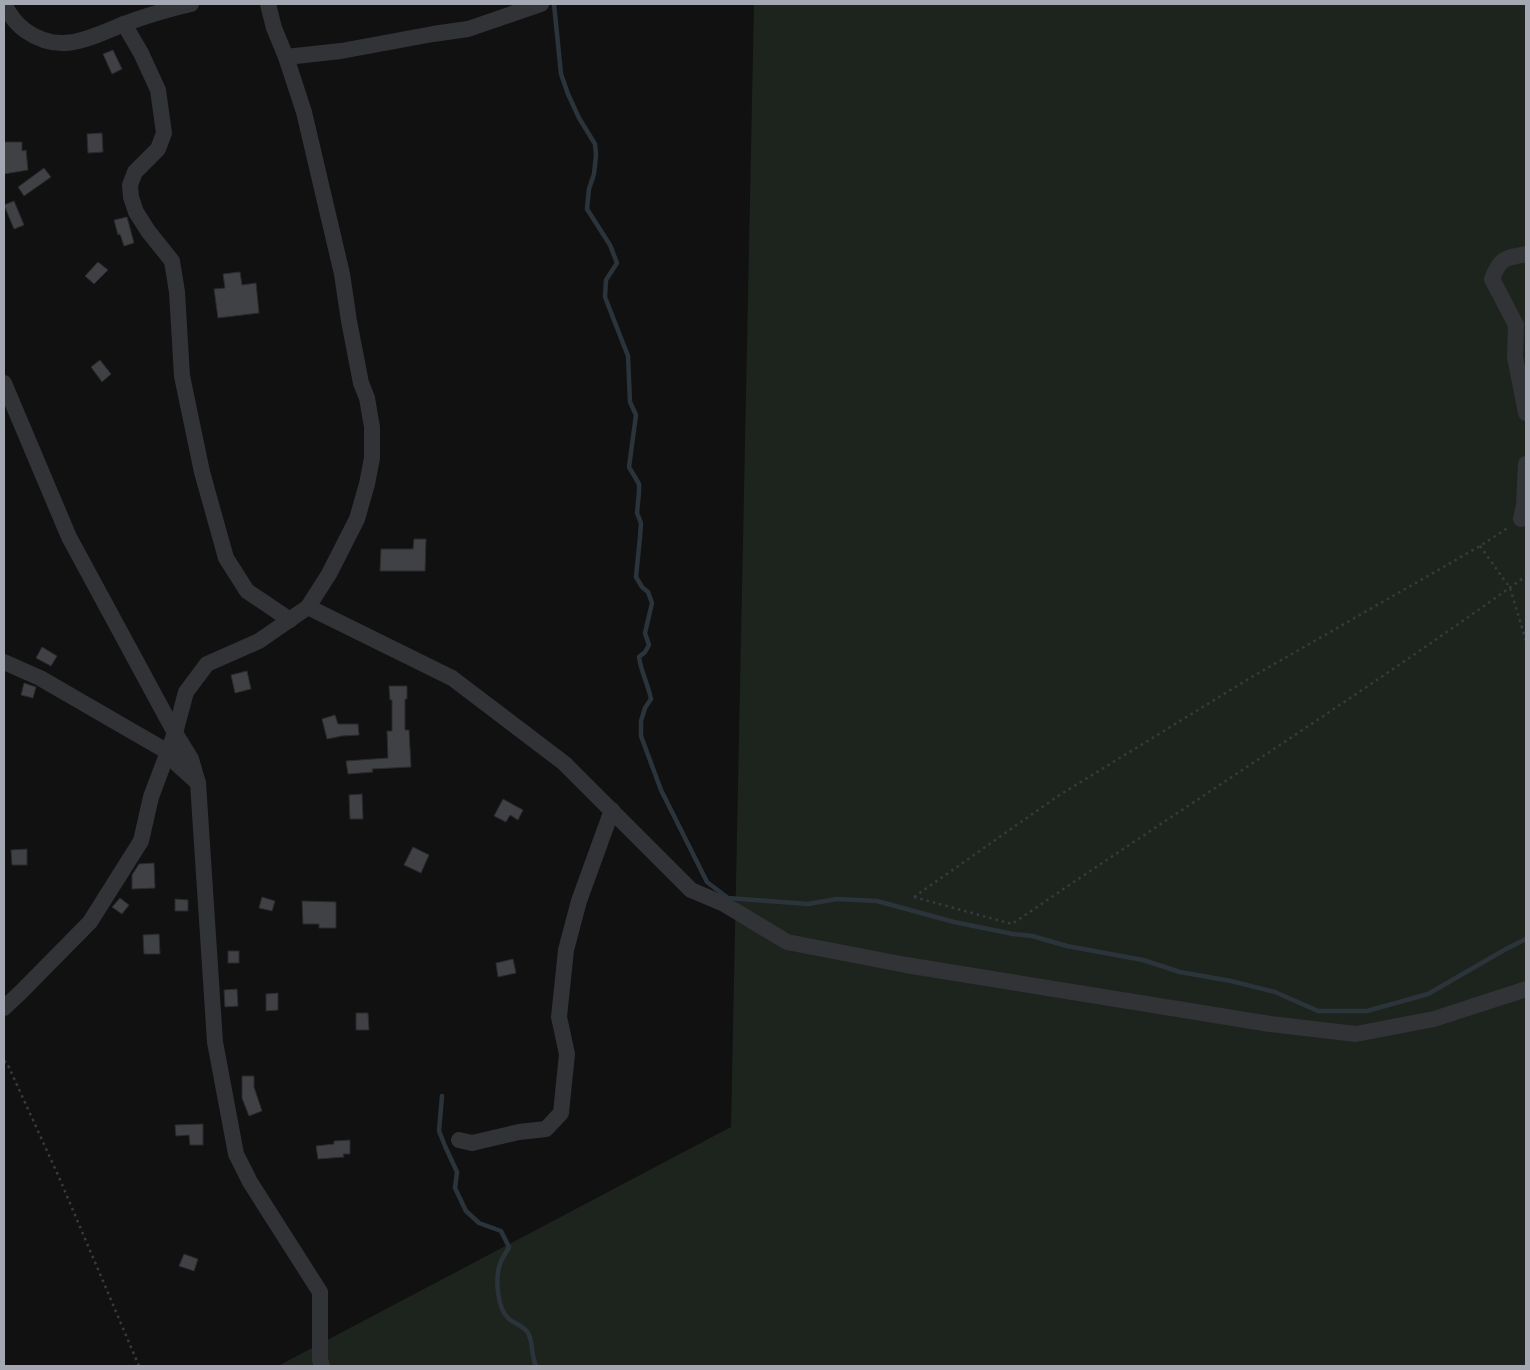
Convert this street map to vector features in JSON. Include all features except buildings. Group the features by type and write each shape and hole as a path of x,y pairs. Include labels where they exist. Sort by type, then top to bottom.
{"street":[{"path":"4,4 18,25 45,42 57,44 98,36 124,24 168,9 191,4"},
{"path":"4,1008 90,922 140,841 152,797 175,733 186,692 207,664 260,642 308,607 329,574 357,519 372,458 372,427 367,398 362,382 342,274 317,162 304,112 274,28 268,4"},
{"path":"286,58 341,51 468,29 541,4"},
{"path":"124,24 158,90 164,133 158,149 135,172 130,185 131,197 136,212 148,232 172,261 177,292 182,376 202,472 226,558 247,591 290,620"},
{"path":"1526,254 1510,257 1497,264 1492,279 1516,325 1515,357 1526,413"},
{"path":"4,383 68,537 175,733 191,758 198,783 215,1042 236,1154 250,1182 320,1292 320,1360 322,1366"},
{"path":"1521,519 1524,506 1526,464"},
{"path":"308,607 452,678 564,762 691,890 724,904 787,942 906,965 1270,1024 1356,1034 1434,1019 1526,989"},
{"path":"4,662 40,678 168,752 177,764 198,783"},
{"path":"458,1140 472,1143 519,1132 546,1129 561,1113 567,1054 559,1017 566,950 579,901 612,810"}],"path":[{"path":"1521,519 1480,546 1250,678 1058,796 914,897 1012,924 1355,695 1526,576"},
{"path":"1480,546 1510,588 1526,641"},
{"path":"4,1061 58,1175 139,1366"}],"shaded area":[{"path":"754,4 1526,4 1526,1366 278,1366 731,1127"}],"waterway":[{"path":"554,4 561,74 579,118 595,144 594,174 589,189 587,209 610,245 617,263 606,280 605,297 628,356 630,402 636,415 629,467 639,484 637,513 641,523 636,577 642,587 648,592 652,603 645,633 649,645 639,657 651,699 645,708 641,721 641,736 661,790 707,882 728,898 808,904 837,899 877,901 954,922 1032,936 1067,946 1143,960 1180,972 1231,981 1275,992 1318,1011 1367,1011 1428,994 1526,939"},
{"path":"442,1096 439,1131 457,1172 455,1188 466,1211 479,1223 501,1231 509,1247 498,1270 498,1293 505,1314 528,1333 536,1366"}]}
